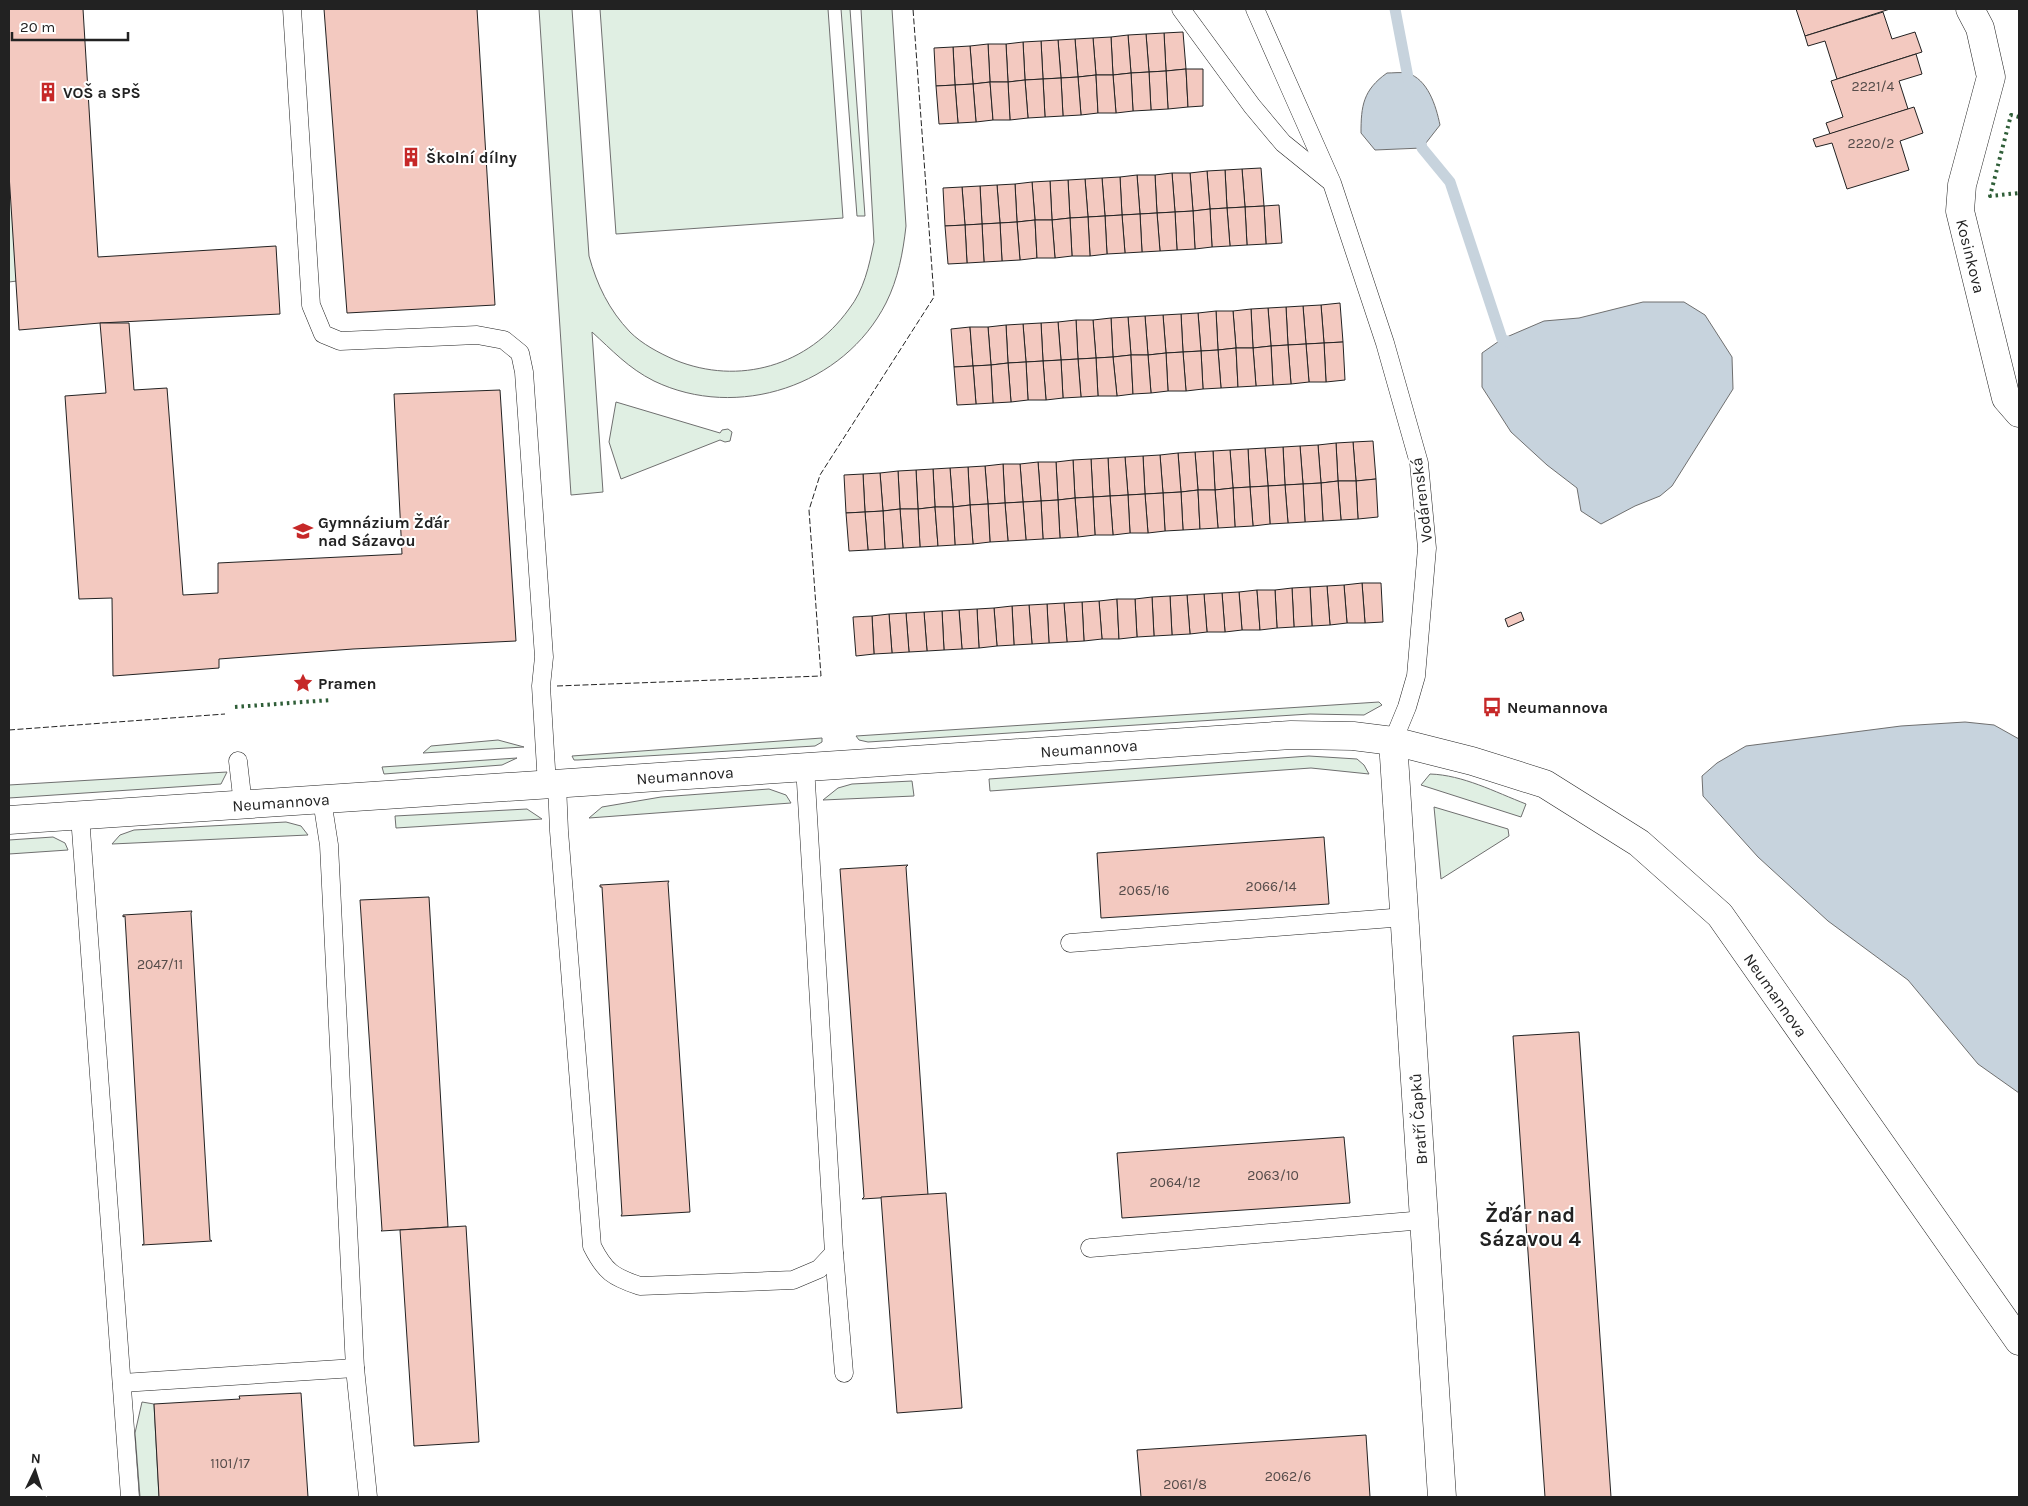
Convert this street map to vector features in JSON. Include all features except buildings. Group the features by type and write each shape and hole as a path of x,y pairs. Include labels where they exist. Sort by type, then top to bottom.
{"street":[{"name":"Kosinkova","path":"1970,9 1980,28 1991,78 1962,185 1960,212 2006,398 2019,413"},
{"name":"Neumannova","path":"9,820 1291,735 1353,736 1393,741 1472,761 1545,784 1639,843 1720,915 2019,1341"},
{"name":"Bratří Čapků","path":"1393,741 1442,1497"}],"lane":[{"path":"292,9 311,305 323,334 340,341 477,335 504,340 520,352 524,372 544,656 541,686 560,841 592,1246 599,1261 617,1279 640,1286 793,1280 819,1269 834,1253"},
{"path":"1181,9 1252,106 1283,143 1332,183"},
{"name":"Vodárenská","path":"1255,9 1332,183 1385,343 1419,463 1427,548 1416,676 1407,707 1393,741"},
{"path":"238,762 243,805"},
{"path":"805,766 834,1253 844,1373"},
{"path":"322,800 329,845 355,1368 368,1497"},
{"path":"80,816 130,1497"},
{"path":"1070,943 1405,917"},
{"path":"1090,1248 1424,1220"},
{"path":"122,1383 355,1368"}],"green space":[{"path":"539,9 572,9 589,256 605,297 616,315 630,332 651,348 675,360 699,368 723,371 771,366 793,357 814,345 832,329 859,294 868,269 874,242 861,9 892,9 906,226 899,266 894,285 886,303 867,332 844,356 816,375 785,388 753,396 719,397 686,393 654,381 628,365 592,332 603,492 571,495"},
{"path":"600,9 828,9 843,218 616,234"},
{"path":"841,9 850,9 865,216 857,216"},
{"path":"9,155 17,281 9,282"},
{"path":"616,402 720,433 722,430 728,429 732,432 730,441 720,440 621,479 609,442"},
{"path":"1379,702 1382,705 1364,715 1310,714 868,742 859,740 856,736"},
{"path":"822,738 822,742 815,746 578,760 574,760 572,756"},
{"path":"498,740 524,747 423,753 431,746"},
{"path":"1309,756 1357,759 1364,765 1369,774 1311,768 990,791 989,779"},
{"path":"517,758 502,765 384,774 382,767"},
{"path":"227,772 221,784 9,798 9,785"},
{"path":"1430,774 1455,777 1491,789 1526,804 1521,817 1421,785"},
{"path":"912,781 914,796 823,800 838,788 852,784"},
{"path":"769,789 786,795 791,803 589,818 602,807 661,797"},
{"path":"1434,807 1508,829 1509,836 1441,879"},
{"path":"527,809 542,819 396,828 395,816"},
{"path":"286,822 301,826 308,835 112,844 120,835 134,830"},
{"path":"53,837 65,843 68,850 9,854 9,840"},
{"path":"142,1402 154,1404 159,1497 140,1497 135,1433"}],"shaded area":[{"path":"1387,73 1407,73 1414,76 1426,87 1430,94 1440,125 1422,148 1375,150 1361,133 1363,107 1368,92"},
{"path":"1643,302 1684,302 1705,315 1732,357 1733,389 1672,486 1660,496 1635,506 1601,524 1581,511 1577,488 1547,465 1511,432 1482,387 1482,353 1502,339 1544,321 1579,318"},
{"path":"1965,722 1994,725 2019,739 2019,1093 1978,1064 1908,980 1828,921 1758,857 1703,796 1702,776 1717,763 1746,746 1901,726"}],"waterway":[{"path":"1395,9 1410,88"},
{"path":"1419,133 1422,148 1450,182 1502,339 1515,345"}],"hedge":[{"path":"2019,117 2011,115 1990,196 2019,193"},
{"path":"235,707 331,700"}],"fence":[{"path":"557,686 821,676 809,510 820,475 934,297 913,9"},
{"path":"9,730 225,714"}],"place":[{"name":"VOŠ a SPŠ","path":"48,92"},
{"name":"Školní dílny","path":"411,157"},
{"name":"Gymnázium Žďár nad Sázavou","path":"303,531"},
{"name":"Pramen","path":"303,683"},
{"name":"Neumannova","path":"1492,707"}],"district":[{"name":"Žďár nad Sázavou 4","path":"1530,1227"}]}
